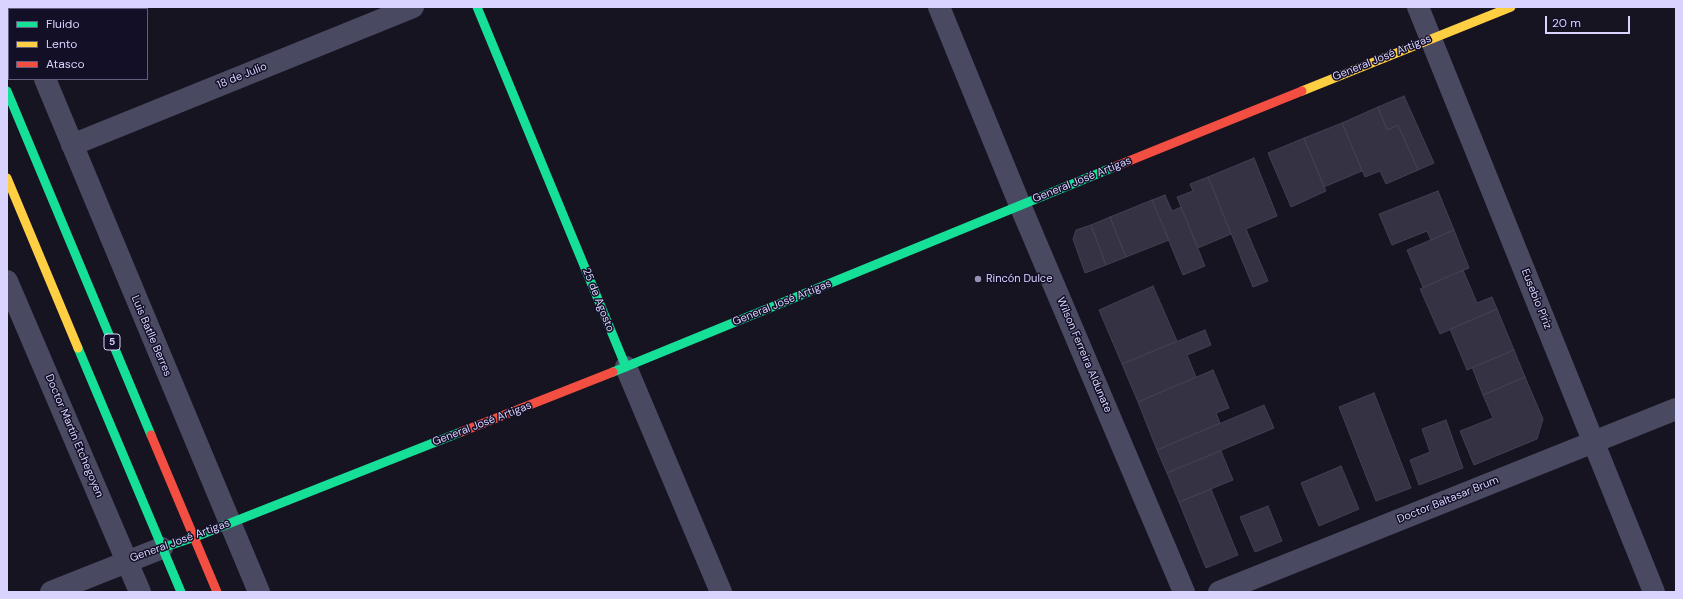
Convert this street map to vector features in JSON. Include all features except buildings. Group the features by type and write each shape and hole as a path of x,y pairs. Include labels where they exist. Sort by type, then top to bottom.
{"main road":[{"name":"25 de Agosto","path":"477,7 626,367"},
{"name":"General José Artigas","path":"162,548 195,537 626,367 1020,205 1511,7"},
{"name":"5","path":"7,91 217,592"},
{"path":"7,178 181,592"}],"street":[{"name":"18 de Julio","path":"72,145 413,7"},
{"name":"Wilson Ferreira Aldunate","path":"939,7 1020,205 1184,592"},
{"name":"Eusebio Píriz","path":"1418,7 1654,592"},
{"name":"Luis Batlle Berres","path":"45,80 259,592"},
{"name":"Doctor Martín Etchegoyen","path":"7,281 140,592"},
{"name":"25 de Agosto","path":"626,367 721,592"},
{"name":"Doctor Baltasar Brum","path":"1219,592 1676,409"},
{"name":"General José Artigas","path":"51,592 162,548"}],"traffic: fast":[{"path":"477,7 626,367"},
{"path":"7,91 151,435"},
{"path":"613,372 1114,167"},
{"path":"78,348 181,592"},
{"path":"162,548 195,537 461,432"}],"traffic: slow":[{"path":"1302,91 1511,7"},
{"path":"7,178 78,348"}],"traffic: jam":[{"path":"1114,167 1302,91"},
{"path":"461,432 613,372"},
{"path":"151,435 217,592"}],"place":[{"name":"Rincón Dulce","path":"978,279"}]}
